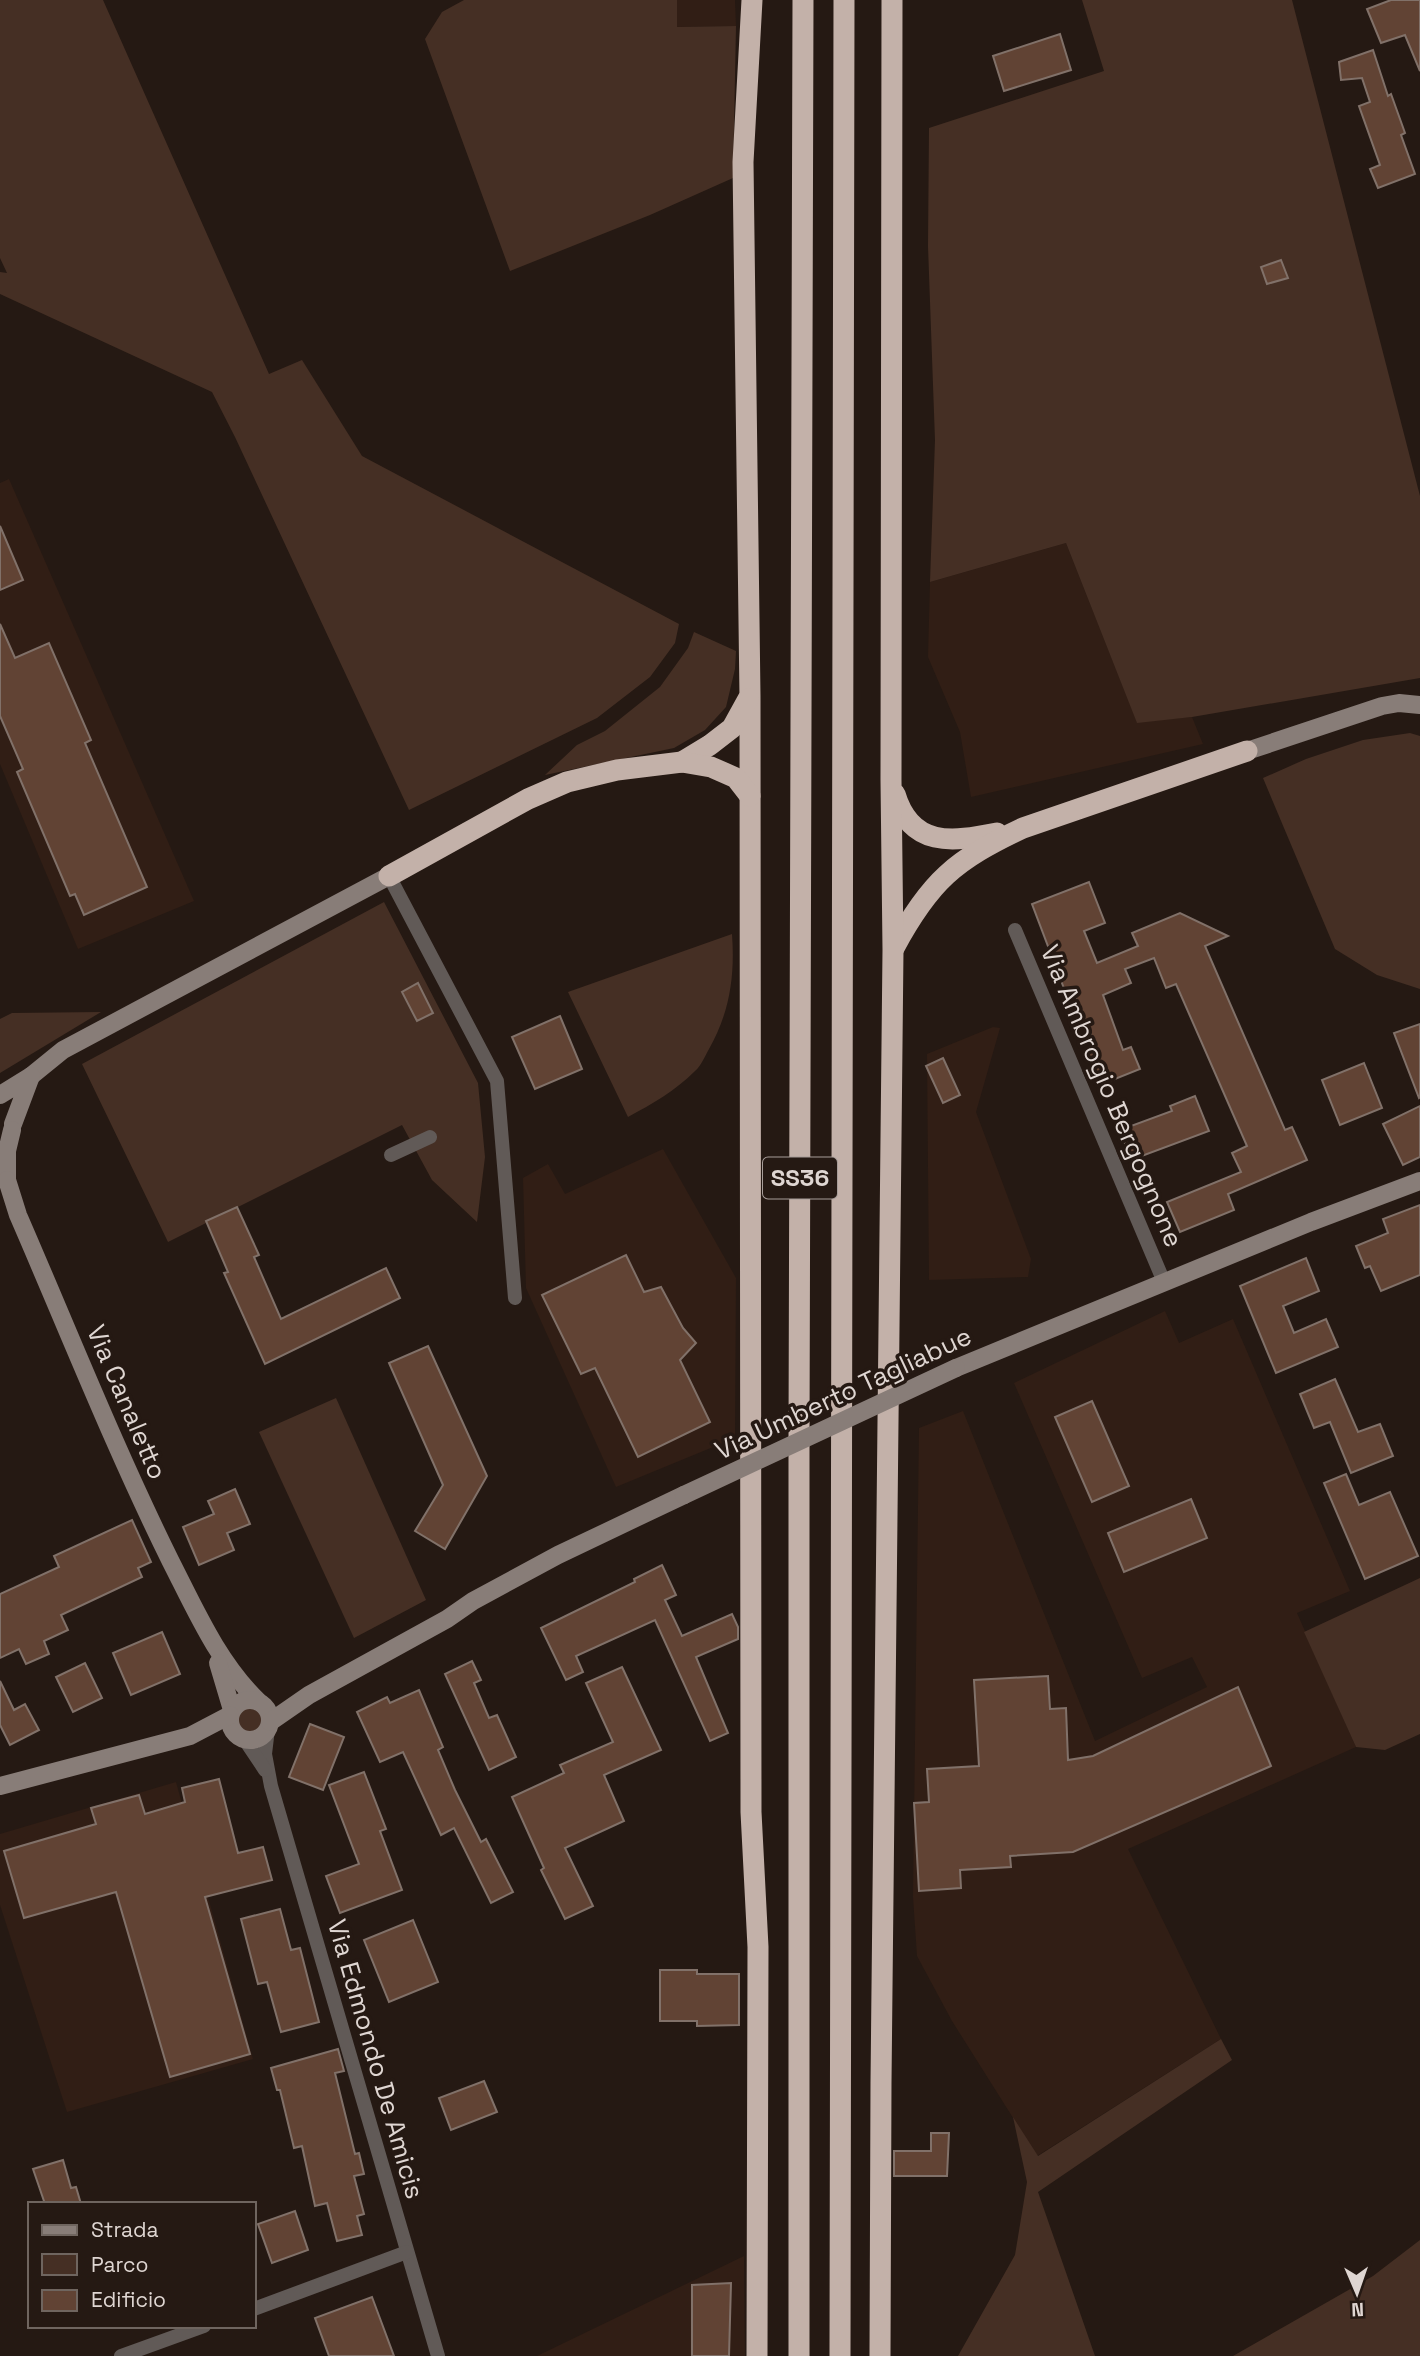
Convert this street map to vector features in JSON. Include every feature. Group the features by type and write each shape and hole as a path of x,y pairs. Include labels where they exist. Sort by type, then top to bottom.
{"highway":[{"path":"752,0 743,162 750,698 751,1812 758,1947 757,2356"},
{"name":"SS36","path":"799,2356 803,0"},
{"name":"SS36","path":"840,2356 844,0"},
{"path":"880,2356 893,950 892,0"},
{"path":"682,762 732,728 750,698"},
{"path":"893,950 910,919 934,886 962,860 988,844 1023,828 1247,751"},
{"path":"389,876 528,799 567,782 617,770 682,762 711,767 736,778 750,796"},
{"path":"891,780 900,809 907,820 920,831 950,841 1023,828"}],"street":[{"path":"1247,751 1382,706 1399,703 1420,705"},
{"path":"0,1095 31,1076 63,1050 389,876 497,1081 515,1298"},
{"name":"Via Ambrogio Bergognone","path":"1015,930 1164,1282"},
{"name":"Via Canaletto","path":"31,1076 9,1132 4,1173 18,1214 146,1511 210,1639 233,1674 265,1714"},
{"path":"0,1104 9,1111 9,1132"},
{"path":"391,1155 430,1137"},
{"name":"Via Umberto Tagliabue","path":"265,1714 309,1695 558,1555 956,1368 1311,1222 1420,1181"},
{"name":"Via Canaletto","path":"210,1639 228,1690 231,1713"},
{"path":"0,1786 190,1736 231,1713 243,1700 265,1714 262,1736 254,1740 190,1736"},
{"path":"231,1713 230,1727 241,1738"},
{"name":"Via Edmondo De Amicis","path":"265,1714 268,1775 438,2356"},
{"name":"Via Edmondo De Amicis","path":"241,1738 268,1775"},
{"path":"256,2308 407,2252"},
{"path":"121,2356 198,2328"}],"shaded area":[{"path":"677,0 735,0 736,26 677,27"},
{"path":"9,479 194,901 78,949 0,764 0,483"},
{"path":"1066,543 1137,722 1192,717 1203,744 971,797 960,732 928,657 930,582"},
{"path":"993,1027 1000,1028 976,1112 1031,1259 1028,1277 929,1280 927,1054"},
{"path":"663,1149 736,1278 735,1438 616,1487 526,1288 523,1178 548,1164 565,1194"},
{"path":"1165,1311 1179,1343 1233,1319 1350,1591 1297,1613 1356,1747 1128,1849 1221,2039 1037,2156 952,2021 917,1956 913,1897 919,1428 963,1411 1095,1741 1207,1687 1192,1657 1142,1678 1014,1383"},
{"path":"176,1782 253,2059 67,2112 0,1905 0,1834"},
{"path":"744,2256 745,2356 537,2356"}],"green space":[{"path":"0,0 103,0 269,374 302,360 362,456 679,624 675,643 650,677 597,718 409,810 212,392 0,294 0,272 7,273 0,258"},
{"path":"464,0 677,0 677,27 736,26 733,178 650,215 510,271 425,39 442,12"},
{"path":"1082,0 1292,0 1420,496 1420,678 1192,717 1137,723 1066,543 930,582 935,440 928,246 929,128 1104,71"},
{"path":"694,632 736,651 735,669 726,707 705,730 674,748 545,775 577,745 605,731 660,687 688,648"},
{"path":"1410,733 1420,736 1420,989 1377,975 1335,949 1263,778 1306,759 1363,740"},
{"path":"384,902 478,1083 485,1157 477,1222 432,1180 402,1125 168,1242 82,1064"},
{"path":"732,934 730,993 722,1021 703,1061 671,1091 628,1117 568,992"},
{"path":"101,1012 0,1073 0,1019 12,1013"},
{"path":"336,1398 426,1600 354,1638 259,1432"},
{"path":"1420,1578 1420,1734 1385,1750 1356,1747 1304,1632"},
{"path":"250,1707 259,1711 263,1720 259,1729 250,1733 241,1729 237,1720 241,1711"},
{"path":"1221,2039 1232,2060 1038,2192 1095,2356 958,2356 1015,2255 1027,2182 1013,2117 1038,2156"},
{"path":"1420,2240 1420,2356 1233,2356 1373,2276"}],"building":[{"path":"1391,0 1420,0 1420,71 1405,35 1381,43 1367,9"},
{"path":"1060,34 1071,70 1004,91 993,56"},
{"path":"1373,50 1388,96 1391,94 1405,133 1401,135 1415,174 1378,188 1370,169 1380,165 1359,106 1370,102 1362,78 1341,80 1339,62"},
{"path":"1281,260 1288,278 1267,284 1261,267"},
{"path":"0,526 23,580 0,590"},
{"path":"0,624 15,658 49,643 91,740 85,743 147,887 84,915 75,894 70,896 17,772 23,769 0,716"},
{"path":"1089,882 1105,923 1084,931 1097,963 1138,946 1132,933 1180,913 1228,936 1205,946 1285,1130 1292,1127 1307,1160 1228,1194 1234,1210 1180,1232 1167,1202 1241,1172 1232,1153 1247,1146 1176,984 1166,988 1154,958 1125,969 1131,983 1103,995 1123,1050 1131,1047 1140,1069 1100,1085 1086,1050 1096,1047 1075,996 1068,999 1032,904"},
{"path":"418,983 433,1013 417,1021 402,992"},
{"path":"560,1016 582,1069 535,1089 512,1037"},
{"path":"1420,1024 1420,1097 1419,1098 1394,1033"},
{"path":"943,1058 960,1095 943,1103 926,1066"},
{"path":"1364,1063 1382,1108 1340,1125 1322,1080"},
{"path":"1195,1096 1209,1131 1131,1160 1120,1130 1172,1111 1170,1106"},
{"path":"1420,1106 1420,1157 1403,1165 1383,1124"},
{"path":"1420,1205 1420,1275 1381,1291 1370,1266 1365,1268 1356,1246 1388,1233 1383,1219"},
{"path":"237,1207 259,1255 254,1257 281,1319 386,1268 400,1298 265,1364 224,1273 228,1272 206,1221"},
{"path":"626,1255 644,1292 661,1287 683,1328 696,1343 680,1360 710,1422 638,1457 595,1368 581,1374 542,1295"},
{"path":"1306,1258 1319,1291 1283,1306 1294,1333 1326,1319 1338,1347 1276,1373 1240,1286"},
{"path":"428,1346 487,1476 445,1549 415,1531 443,1485 389,1363"},
{"path":"1335,1379 1358,1432 1380,1424 1393,1456 1351,1473 1330,1422 1314,1428 1300,1394"},
{"path":"1092,1401 1129,1486 1092,1502 1055,1417"},
{"path":"1346,1474 1359,1505 1390,1492 1418,1556 1365,1579 1324,1483"},
{"path":"235,1489 250,1524 227,1533 234,1550 199,1565 183,1527 214,1514 208,1501"},
{"path":"1191,1499 1207,1538 1124,1572 1108,1533"},
{"path":"132,1520 151,1562 138,1568 142,1577 61,1615 68,1630 44,1641 49,1654 26,1664 19,1649 0,1658 0,1594 59,1567 54,1556"},
{"path":"662,1565 676,1595 665,1600 682,1636 732,1614 738,1627 738,1639 696,1657 728,1733 710,1741 655,1620 576,1656 583,1672 566,1680 541,1628 635,1582 634,1579"},
{"path":"162,1632 180,1674 131,1695 113,1653"},
{"path":"472,1661 481,1680 474,1683 489,1718 497,1715 516,1757 489,1770 445,1674"},
{"path":"85,1663 102,1698 73,1712 56,1677"},
{"path":"622,1667 661,1750 604,1775 624,1821 565,1848 593,1906 565,1919 541,1870 544,1868 512,1797 564,1773 560,1765 613,1742 586,1683"},
{"path":"1048,1676 1050,1709 1066,1708 1068,1760 1093,1756 1238,1687 1271,1766 1073,1852 1010,1856 1011,1867 960,1870 961,1888 919,1891 914,1803 929,1802 927,1769 979,1766 974,1680"},
{"path":"0,1681 14,1710 25,1704 39,1730 10,1745 0,1725"},
{"path":"419,1690 443,1747 438,1750 455,1790 481,1842 486,1839 513,1892 491,1903 454,1828 441,1835 403,1752 380,1762 357,1712 387,1697 390,1703"},
{"path":"310,1724 344,1737 323,1790 289,1777"},
{"path":"364,1772 386,1829 380,1831 402,1890 340,1913 326,1876 359,1864 329,1785"},
{"path":"219,1779 238,1853 263,1847 272,1880 205,1897 250,2054 170,2077 116,1892 24,1918 4,1851 96,1824 91,1808 139,1795 145,1814 185,1802 182,1788"},
{"path":"280,1909 291,1950 300,1948 319,2022 281,2032 267,1982 258,1984 241,1919"},
{"path":"413,1920 438,1982 389,2002 364,1940"},
{"path":"660,1970 697,1970 697,1974 739,1974 739,2025 697,2026 697,2021 660,2021"},
{"path":"338,2049 344,2071 335,2073 355,2154 359,2153 364,2174 354,2176 364,2214 357,2216 362,2235 337,2241 327,2203 315,2206 302,2146 294,2148 280,2090 277,2090 271,2068"},
{"path":"484,2081 497,2112 451,2130 439,2098"},
{"path":"931,2133 949,2133 947,2176 894,2176 894,2151 931,2151"},
{"path":"63,2160 71,2188 76,2187 80,2202 44,2202 33,2169"},
{"path":"295,2211 308,2250 272,2263 258,2224"},
{"path":"731,2283 729,2356 692,2356 692,2285"},
{"path":"372,2297 394,2356 329,2356 315,2318"}]}
